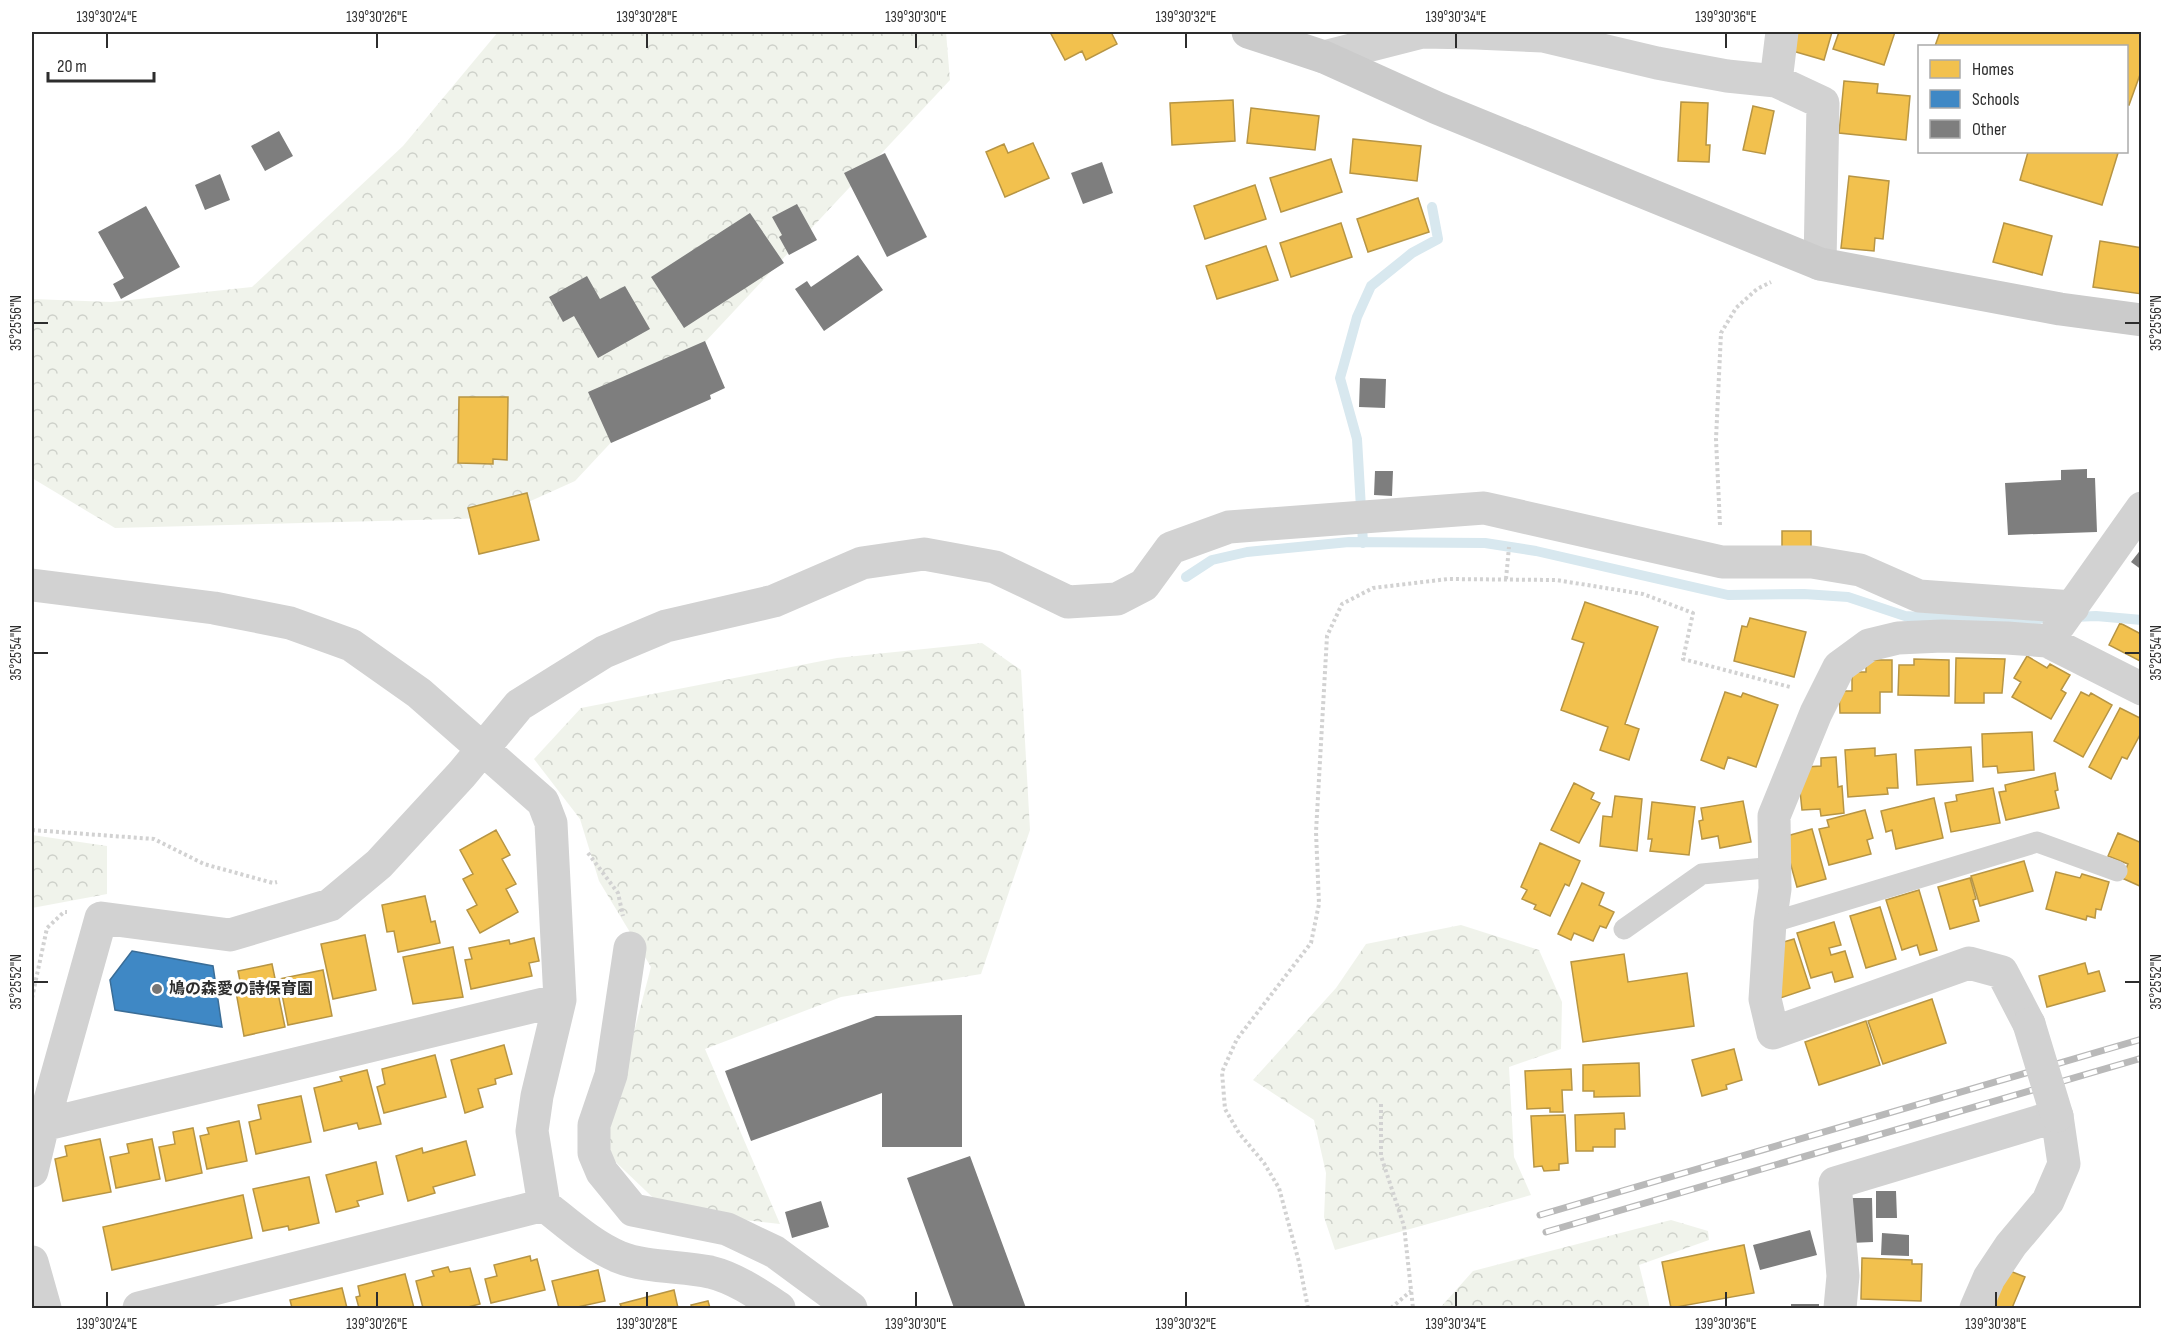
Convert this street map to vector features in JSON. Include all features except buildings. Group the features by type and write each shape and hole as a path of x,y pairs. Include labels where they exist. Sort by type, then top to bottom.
{"street":[{"path":"1248,32 1324,57 1437,108 1813,261 2060,309 2142,320"},
{"path":"1324,57 1422,32 1543,34 1657,63 1727,76 1776,81 1822,103 1813,261"},
{"path":"1776,81 1782,32"},
{"path":"32,1171 101,918 230,935 330,904 379,864 462,774 519,705 604,652 666,626 774,601 862,563 924,554 995,567 1068,603 1117,599 1144,585 1171,549 1228,526 1484,508 1722,562 1812,562 1860,570 1919,596 2073,607"},
{"path":"2047,641 2142,508"},
{"path":"32,585 214,608 290,623 351,645 419,693 543,802 551,823 560,1000 537,1096 532,1131 544,1205 580,1233 620,1258 711,1272 755,1292 779,1308"},
{"path":"1976,1308 1989,1278 2005,1253 2048,1201 2064,1164 2057,1116 2029,1024 2002,972 1969,963 1773,1033 1765,999 1770,923 1775,889 1774,816 1824,696 1839,667 1869,645 1898,638 1942,636 2047,641 2142,689"},
{"path":"630,948 611,1075 594,1125 594,1153 602,1172 633,1210 727,1229 775,1252 851,1308"},
{"path":"43,1125 560,1000"},
{"path":"1840,1308 1843,1276 1835,1184 2057,1116"},
{"path":"139,1308 191,1302 544,1205"},
{"path":"32,1262 45,1308"}],"lane":[{"path":"1770,923 2037,842 2117,871"},
{"path":"1624,929 1702,874 1775,867"}],"path":[{"path":"1722,562 1716,439 1721,333 1736,308 1757,289 1813,261"},
{"path":"1308,1308 1299,1262 1279,1188 1239,1133 1225,1109 1222,1072 1237,1039 1311,942 1319,904 1316,832 1327,636 1342,604 1373,588 1448,579 1556,580 1643,594 1693,613 1683,659 1824,696"},
{"path":"32,830 154,839 204,864 273,883 283,881"},
{"path":"585,848 618,893 630,948"},
{"path":"32,998 47,928 64,912 101,918"},
{"path":"1381,1104 1381,1156 1404,1226 1413,1308"},
{"path":"1392,1308 1411,1290"}],"green space":[{"path":"498,32 946,32 950,80 575,481 493,518 115,528 32,478 32,299 111,302 252,287 403,146"},
{"path":"982,643 1021,670 1030,830 981,974 841,997 705,1049 780,1224 667,1211 603,1150 651,967 599,881 580,819 534,759 581,708 837,658"},
{"path":"32,835 107,846 107,894 32,908"},
{"path":"1461,925 1539,950 1562,1002 1561,1049 1509,1067 1514,1157 1531,1195 1335,1250 1324,1217 1326,1173 1314,1120 1253,1080 1336,988 1366,944"},
{"path":"1671,1220 1708,1231 1709,1240 1639,1265 1650,1308 1440,1308 1473,1271"}],"waterway":[{"path":"1363,543 1357,439 1340,378 1357,317 1371,286 1412,253 1438,239 1432,207"},
{"path":"1186,577 1212,560 1247,552 1349,542 1485,543 1536,551 1728,595 1804,594 1848,597 1905,616 1993,622 2040,619"},
{"path":"2074,617 2096,616 2142,620"}],"railway":[{"path":"1540,1215 2142,1039"},
{"path":"1546,1232 2142,1058"}],"place":[{"name":"鳩の森愛の詩保育園","path":"157,989"}]}
